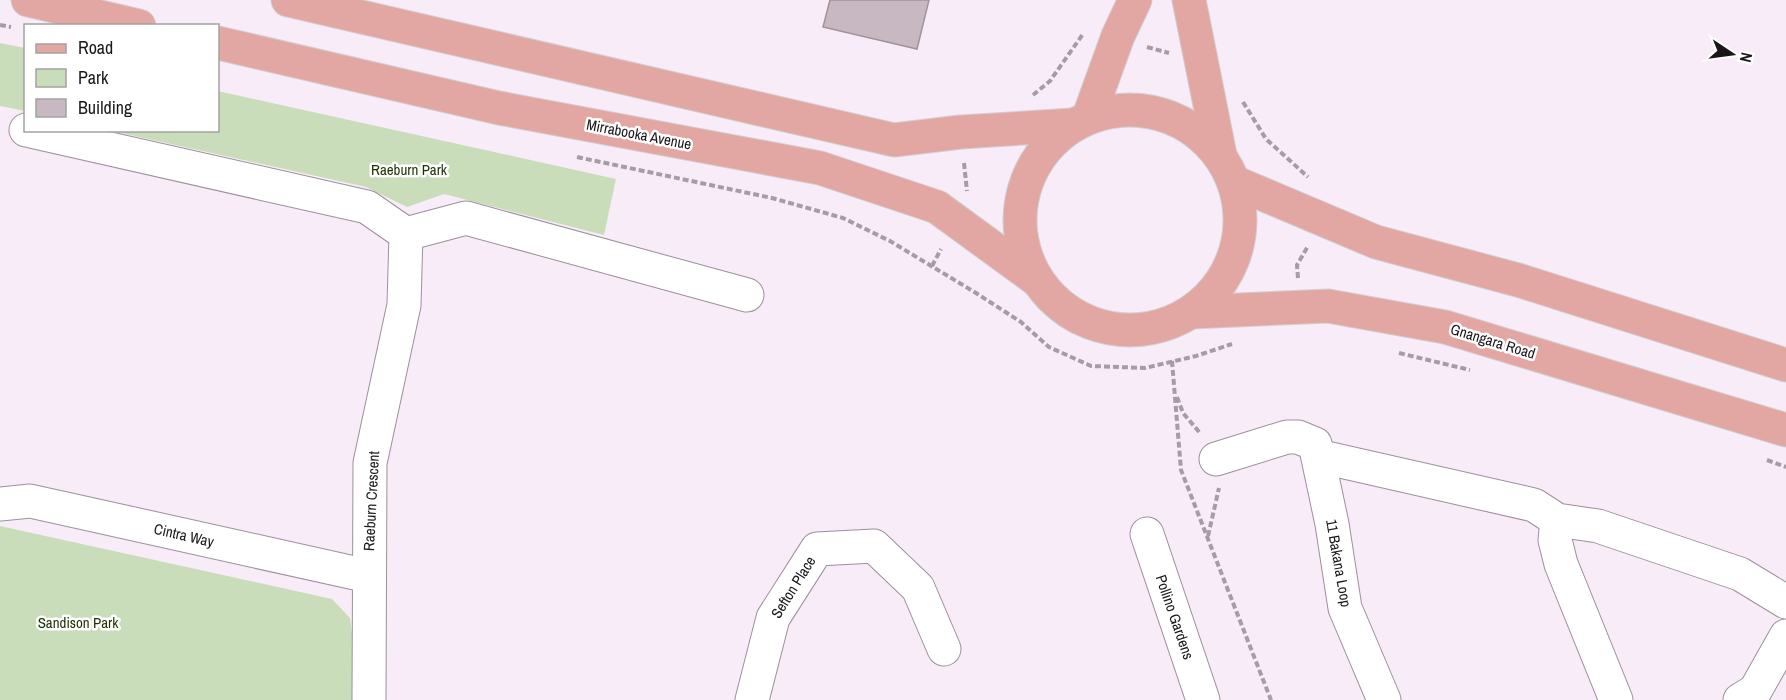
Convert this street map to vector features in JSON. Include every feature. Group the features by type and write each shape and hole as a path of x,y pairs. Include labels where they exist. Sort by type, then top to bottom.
{"main road":[{"path":"28,0 130,24"},
{"path":"288,0 894,140 1081,121 1118,110 1147,110 1175,118 1200,134 1227,168 1323,219 1376,242 1518,280 1786,365"},
{"path":"1135,0 1081,121 1046,148 1027,178 1020,213 1023,248 1037,280 1061,306 1071,312 1090,323 1125,331 1160,327 1191,312 1213,292 1230,268 1238,240 1240,211 1198,51 1189,0"},
{"name":"Mirrabooka Avenue","path":"219,44 499,108 820,168 937,207 1037,280"},
{"name":"Gnangara Road","path":"1191,312 1328,306 1445,327 1786,430"}],"street":[{"path":"0,124 24,130"},
{"path":"35,132 367,207 406,234 466,218 747,295"},
{"name":"Raeburn Crescent","path":"369,700 370,463 404,305 406,234"},
{"path":"1216,459 1287,437 1298,437 1316,444 1318,456 1534,505 1557,520 1598,526 1740,574 1786,602"},
{"name":"11 Bakana Loop","path":"1318,456 1346,608 1384,700"},
{"name":"Cintra Way","path":"0,504 30,501 368,576"},
{"path":"1557,520 1555,540 1561,564 1616,700"},
{"name":"Pollino Gardens","path":"1147,534 1203,700"},
{"name":"Sefton Place","path":"752,700 772,618 817,549 874,546 918,588 944,649"},
{"path":"1740,700 1755,691 1786,636"}],"path":[{"path":"1025,101 1050,81 1090,25 1142,46 1179,55 1198,51"},
{"path":"1237,93 1266,139 1314,183"},
{"path":"1300,307 1298,265 1323,219"},
{"path":"1172,361 1181,470 1271,700"}],"green space":[{"path":"0,43 24,48 24,111 0,106"},
{"name":"Raeburn Park","path":"219,91 616,179 604,235 444,194 407,207 366,187 117,132 219,132"},
{"name":"Sandison Park","path":"0,526 332,599 350,618 358,679 354,700 0,700"}],"building":[{"path":"830,0 929,0 917,49 823,27"}]}
